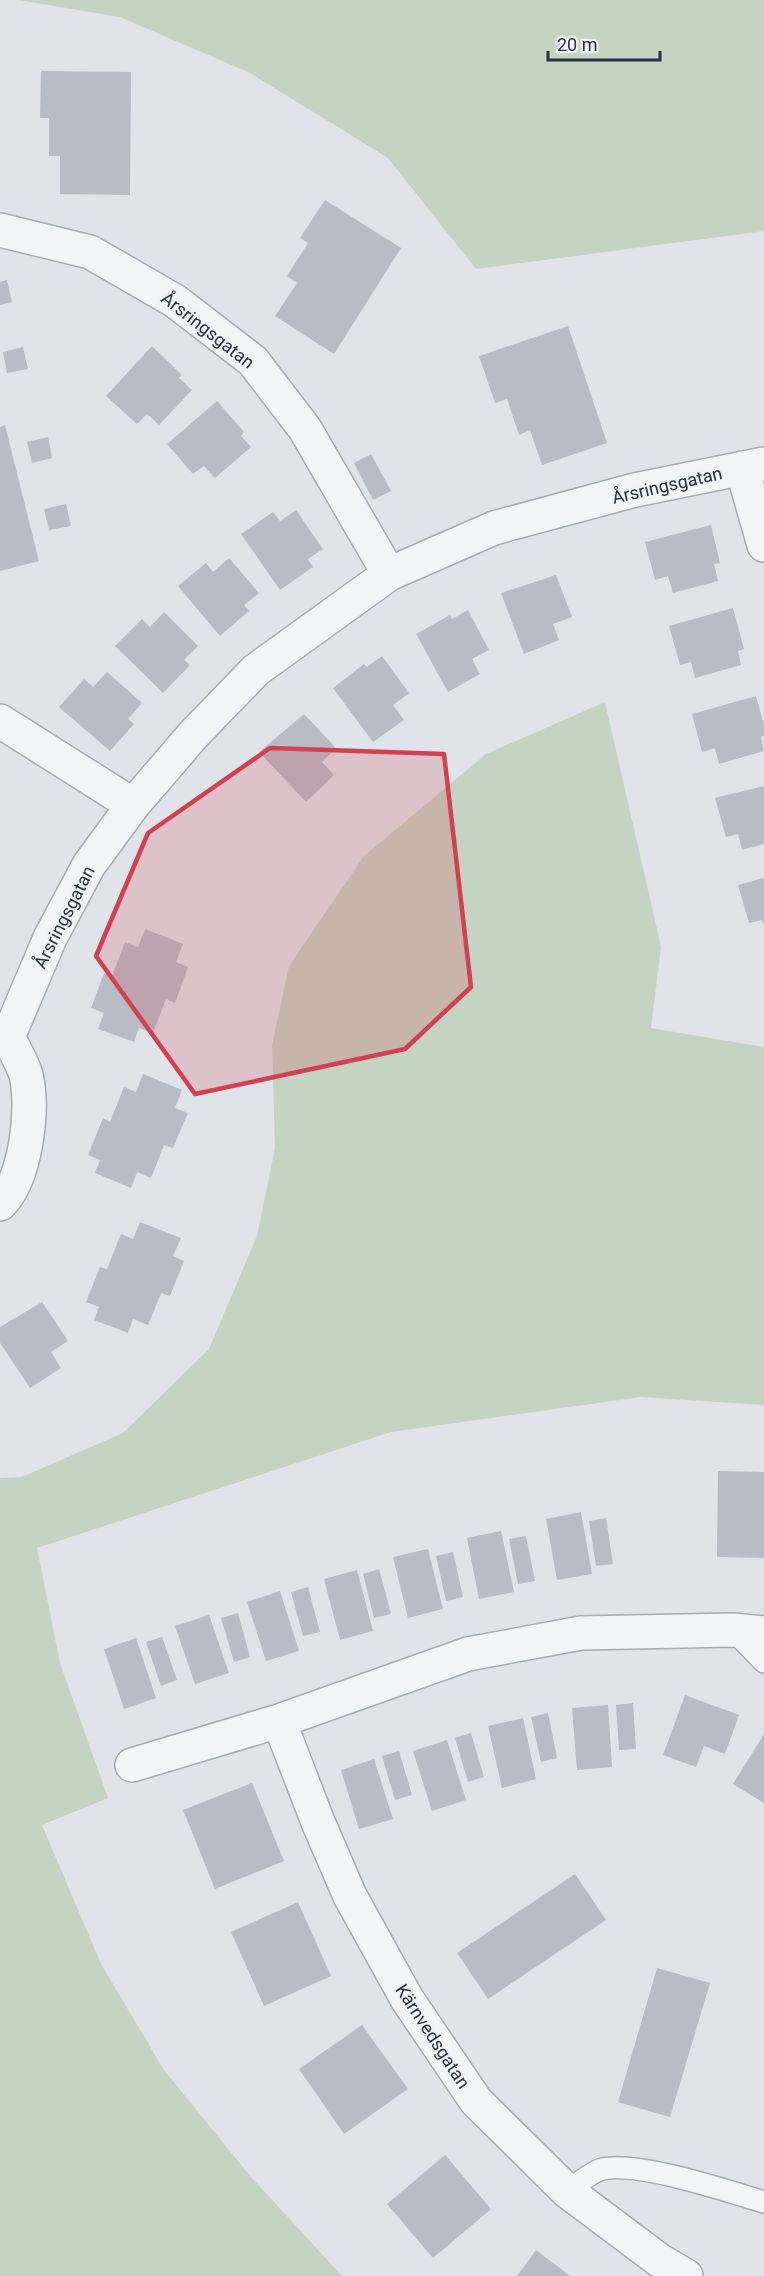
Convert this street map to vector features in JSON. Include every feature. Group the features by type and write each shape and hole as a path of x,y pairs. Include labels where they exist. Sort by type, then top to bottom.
{"street":[{"name":"Årsringsgatan","path":"0,230 90,252 175,301 253,361 304,429 388,574"},
{"name":"Årsringsgatan","path":"0,1204 10,1194 23,1161 27,1119 26,1075 4,1037 50,938 89,865 133,805 194,734 256,670 388,574 494,528 635,490 753,466 764,545"},
{"path":"0,721 133,805"},
{"path":"132,1765 279,1720 468,1654 581,1633 748,1631"},
{"name":"Kärnvedsgatan","path":"279,1720 318,1822 350,1896 407,1999 476,2100 567,2191 659,2259 686,2276"}],"lane":[{"path":"748,1631 764,1662"},
{"path":"567,2191 602,2169 637,2170 675,2176 764,2202"}],"highlighted area":[{"path":"270,748 444,754 471,987 405,1049 195,1094 96,956 148,833"}],"green space":[{"path":"19,0 764,0 764,231 476,269 388,158 250,73 120,17"},
{"path":"605,702 661,947 651,1028 764,1047 764,1405 641,1397 391,1432 37,1548 60,1663 108,1798 42,1825 101,1964 164,2070 251,2177 342,2276 0,2276 0,1478 22,1477 123,1433 209,1349 257,1236 275,1148 272,1045 289,966 364,856 486,754"}],"building":[{"path":"41,71 131,72 130,195 60,194 60,156 49,156 49,118 40,118"},
{"path":"325,200 401,248 334,354 275,316 297,283 287,276 308,243 300,238"},
{"path":"7,280 12,302 0,305 0,282"},
{"path":"568,326 607,443 542,465 530,430 519,435 507,399 495,403 479,356"},
{"path":"152,346 182,375 179,378 192,390 159,425 147,414 137,424 106,396"},
{"path":"23,347 28,369 7,373 3,352"},
{"path":"217,401 244,432 241,436 251,447 215,478 204,466 193,474 167,444"},
{"path":"5,425 39,561 0,571 0,427"},
{"path":"48,437 52,458 32,463 27,442"},
{"path":"371,454 391,491 373,500 354,463"},
{"path":"66,504 71,526 49,530 44,509"},
{"path":"296,510 323,549 308,559 313,567 280,590 241,534 273,512 280,521"},
{"path":"711,525 720,563 714,564 718,581 673,593 668,576 655,580 645,542"},
{"path":"229,558 259,593 244,605 249,611 220,636 178,586 206,563 213,572"},
{"path":"556,575 572,617 553,624 559,640 524,654 501,593"},
{"path":"733,608 744,649 738,651 741,665 695,678 691,662 680,665 669,626"},
{"path":"468,610 489,650 472,659 480,674 448,692 416,634 450,615 452,619"},
{"path":"164,612 198,646 184,660 190,665 163,693 115,646 142,619 150,627"},
{"path":"382,656 409,693 393,705 404,720 373,742 333,688 364,664 367,667"},
{"path":"107,672 142,703 128,719 134,724 110,751 59,707 84,679 93,687"},
{"path":"756,696 764,725 764,736 761,737 764,751 719,764 715,748 702,752 692,714"},
{"path":"304,714 336,748 322,762 334,775 306,802 259,752"},
{"path":"764,786 764,844 742,850 738,834 726,837 715,798"},
{"path":"764,878 764,925 762,920 749,923 738,885"},
{"path":"145,929 183,944 176,962 188,967 175,1003 166,999 153,1033 139,1028 134,1042 98,1029 104,1013 91,1008 104,973 112,976 125,942 138,947"},
{"path":"143,1074 182,1090 175,1108 188,1113 173,1148 164,1145 151,1178 137,1172 131,1188 95,1173 100,1160 88,1155 103,1118 110,1122 124,1087 136,1092"},
{"path":"140,1222 181,1238 173,1256 184,1261 170,1296 161,1293 148,1325 133,1319 128,1333 94,1320 99,1307 86,1302 100,1267 107,1269 121,1234 133,1239"},
{"path":"42,1302 68,1341 51,1352 61,1368 30,1388 0,1343 0,1327"},
{"path":"718,1471 764,1472 764,1558 717,1557"},
{"path":"581,1512 592,1574 557,1580 546,1519"},
{"path":"606,1518 613,1564 596,1566 589,1521"},
{"path":"501,1531 514,1592 479,1599 467,1538"},
{"path":"526,1536 535,1581 518,1584 509,1539"},
{"path":"428,1549 443,1609 408,1618 393,1557"},
{"path":"453,1552 463,1597 446,1601 436,1556"},
{"path":"379,1569 391,1614 374,1618 363,1574"},
{"path":"357,1570 373,1631 340,1640 324,1579"},
{"path":"308,1587 320,1632 303,1636 291,1592"},
{"path":"280,1591 299,1651 266,1661 247,1602"},
{"path":"238,1613 250,1657 234,1662 221,1618"},
{"path":"209,1615 229,1673 195,1684 175,1626"},
{"path":"162,1637 177,1680 161,1686 146,1642"},
{"path":"136,1638 156,1698 124,1709 104,1649"},
{"path":"685,1695 739,1715 725,1754 704,1746 696,1767 663,1755"},
{"path":"633,1703 636,1749 619,1750 616,1705"},
{"path":"608,1705 612,1767 577,1770 572,1708"},
{"path":"548,1713 557,1758 541,1762 531,1717"},
{"path":"523,1718 536,1779 502,1788 488,1726"},
{"path":"471,1733 484,1777 468,1782 455,1738"},
{"path":"764,1734 764,1803 733,1784"},
{"path":"447,1740 466,1800 432,1811 413,1751"},
{"path":"399,1751 412,1795 395,1800 382,1756"},
{"path":"374,1759 393,1819 359,1829 341,1770"},
{"path":"252,1783 284,1861 215,1889 183,1810"},
{"path":"575,1874 606,1920 488,1999 457,1953"},
{"path":"298,1902 331,1976 264,2006 231,1932"},
{"path":"657,1968 710,1983 670,2117 618,2102"},
{"path":"362,2025 408,2089 344,2134 299,2069"},
{"path":"445,2155 491,2209 433,2258 387,2204"},
{"path":"536,2250 570,2276 517,2276"}]}
